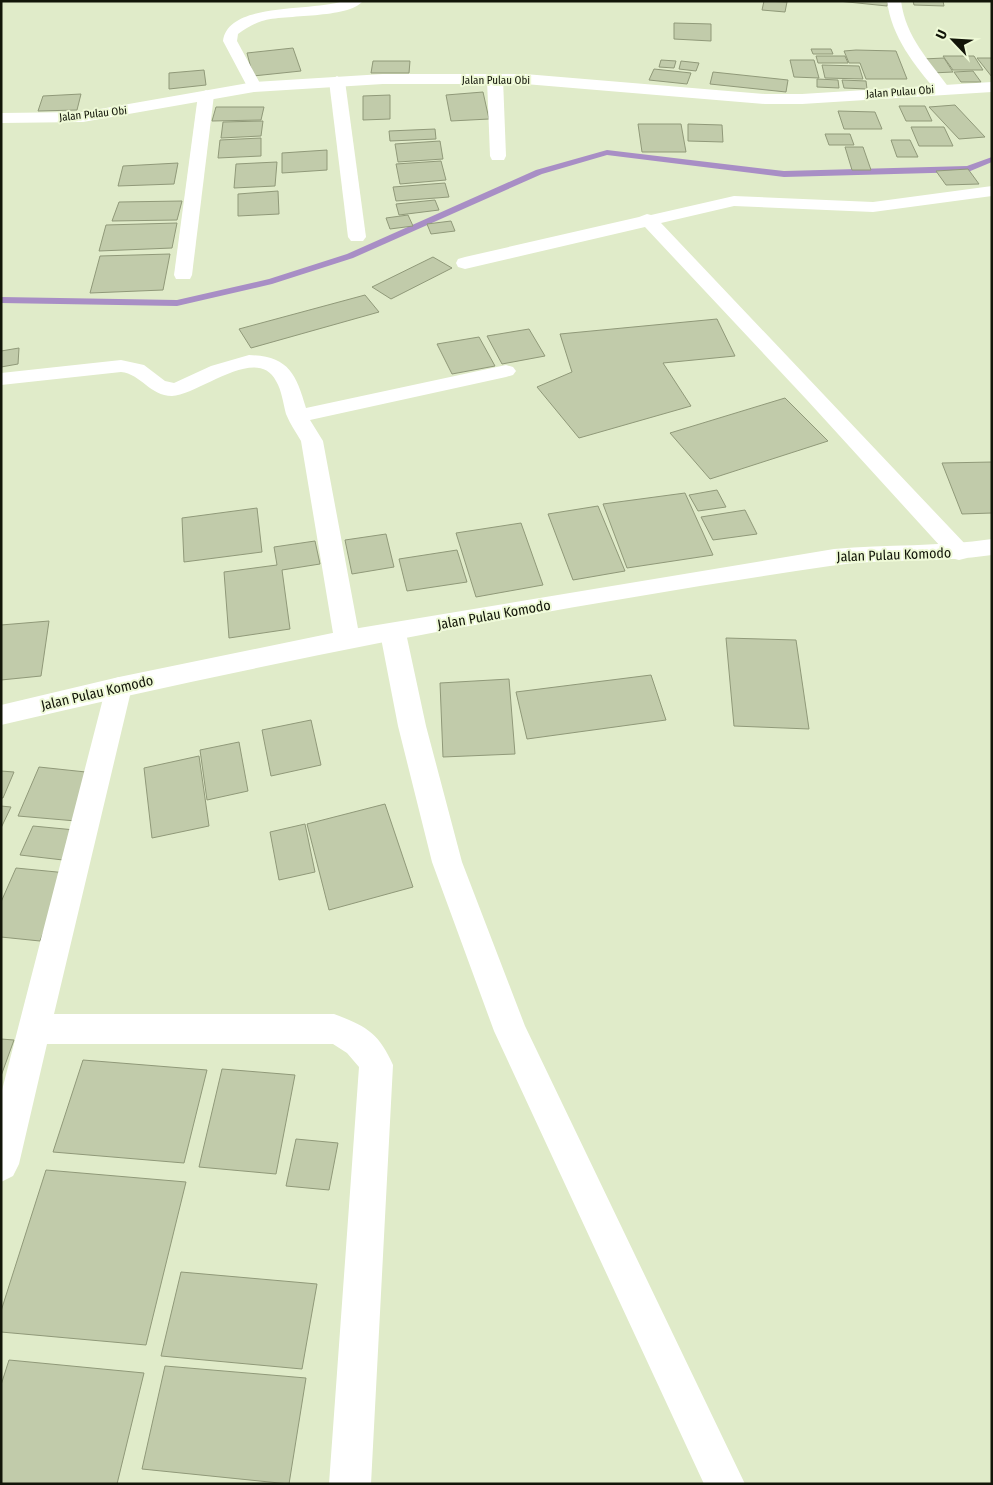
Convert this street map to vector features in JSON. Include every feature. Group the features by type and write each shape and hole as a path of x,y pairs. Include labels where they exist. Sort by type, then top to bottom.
{"street":[{"path":"254,87 230,41 231,32 236,27 262,17 331,10 356,1"},
{"path":"894,1 895,14 905,41 942,89"},
{"path":"495,79 498,156"},
{"name":"Jalan Pulau Obi","path":"1,118 82,117 138,109 254,87 337,81 495,79 612,85 765,99 802,99 992,87"},
{"path":"337,81 357,237"},
{"path":"183,276 206,95"},
{"path":"466,263 647,219 734,201 873,207 992,191"},
{"path":"647,219 814,394 959,552"},
{"path":"1,379 127,366 142,372 151,378 158,388 167,391 178,389 240,363 266,360 275,364 285,377 298,416 312,440 347,639"},
{"path":"298,416 506,371"},
{"name":"Jalan Pulau Komodo","path":"1,715 120,687 347,639 393,633 726,574 834,557 880,553 959,552 992,547"},
{"path":"393,633 412,726 447,862 510,1031 725,1484"},
{"path":"1,1164 120,687"},
{"path":"36,1029 334,1029 351,1036 371,1054 376,1065 350,1484"}],"building":[{"path":"764,1 787,2 785,12 762,10"},
{"path":"838,1 888,1 887,6"},
{"path":"913,1 943,1 944,6 914,5"},
{"path":"674,23 711,24 711,41 674,39"},
{"path":"293,48 301,71 253,76 247,53"},
{"path":"811,49 831,49 833,54 813,54"},
{"path":"844,51 896,51 907,79 866,79 860,63 849,63"},
{"path":"816,56 845,56 848,63 818,63"},
{"path":"943,56 974,56 983,70 953,70"},
{"path":"944,58 953,72 932,73 923,59"},
{"path":"977,58 992,58 992,77"},
{"path":"661,60 676,61 674,68 659,67"},
{"path":"790,60 814,60 819,78 794,77"},
{"path":"373,61 410,61 409,73 371,73"},
{"path":"681,61 699,63 696,71 679,69"},
{"path":"822,65 859,66 863,79 825,78"},
{"path":"654,69 691,73 687,84 649,80"},
{"path":"204,70 206,85 169,89 169,73"},
{"path":"973,71 981,82 961,82 954,72"},
{"path":"713,72 788,80 786,92 710,84"},
{"path":"817,79 838,80 839,88 817,87"},
{"path":"842,80 866,81 867,89 844,88"},
{"path":"483,92 489,119 451,121 446,95"},
{"path":"81,94 77,110 38,111 43,96"},
{"path":"390,95 390,119 363,120 363,96"},
{"path":"955,105 985,137 959,139 929,107"},
{"path":"899,106 925,106 932,121 906,121"},
{"path":"216,107 264,107 261,120 212,121"},
{"path":"838,111 875,112 882,129 844,129"},
{"path":"263,121 261,136 221,138 223,122"},
{"path":"638,124 681,124 686,152 642,152"},
{"path":"688,124 722,125 723,142 688,141"},
{"path":"911,127 944,127 953,146 919,146"},
{"path":"435,129 436,139 390,141 389,131"},
{"path":"825,134 850,134 854,145 829,145"},
{"path":"261,138 261,156 218,158 220,140"},
{"path":"891,140 910,140 918,157 897,157"},
{"path":"440,141 443,159 398,162 395,144"},
{"path":"845,147 863,147 871,170 852,170"},
{"path":"327,150 327,170 282,173 282,153"},
{"path":"441,161 446,180 400,184 396,164"},
{"path":"277,162 275,186 234,188 236,164"},
{"path":"178,163 174,184 118,186 123,166"},
{"path":"968,169 979,184 946,185 936,171"},
{"path":"445,183 449,197 396,201 393,187"},
{"path":"278,191 279,214 238,216 238,194"},
{"path":"435,200 439,210 399,215 396,204"},
{"path":"182,201 177,220 112,221 119,202"},
{"path":"408,215 413,226 390,229 386,218"},
{"path":"451,221 455,231 431,234 427,224"},
{"path":"177,223 172,248 99,251 106,225"},
{"path":"170,254 163,290 90,293 100,256"},
{"path":"433,257 452,268 391,299 372,287"},
{"path":"365,295 379,312 251,348 239,329"},
{"path":"717,319 735,356 663,363 691,406 579,438 537,387 572,372 560,334"},
{"path":"529,329 545,356 502,364 487,336"},
{"path":"479,337 495,366 452,374 437,344"},
{"path":"19,348 18,364 1,367 1,351"},
{"path":"785,398 828,441 710,479 670,433"},
{"path":"992,462 992,513 962,514 942,463"},
{"path":"717,490 726,507 698,511 689,495"},
{"path":"685,493 713,555 627,568 603,504"},
{"path":"598,506 625,571 573,580 548,514"},
{"path":"257,508 262,552 184,562 182,518"},
{"path":"745,510 757,534 713,540 701,517"},
{"path":"521,523 543,585 476,597 456,533"},
{"path":"386,534 394,567 352,574 345,540"},
{"path":"315,541 320,564 282,570 290,629 229,638 224,572 277,565 274,547"},
{"path":"457,550 467,582 407,591 399,559"},
{"path":"49,621 41,676 1,680 1,625"},
{"path":"726,638 796,640 809,729 734,726"},
{"path":"651,675 666,720 527,739 516,692"},
{"path":"509,679 515,754 443,757 440,683"},
{"path":"311,720 321,765 271,776 262,730"},
{"path":"239,742 248,791 207,800 200,750"},
{"path":"199,756 209,826 152,838 144,768"},
{"path":"39,767 95,773 76,821 18,816"},
{"path":"1,771 14,772 3,798 1,798"},
{"path":"385,804 413,887 329,910 307,824"},
{"path":"1,806 11,807 1,828"},
{"path":"305,824 315,872 279,880 270,832"},
{"path":"33,826 75,830 63,860 20,855"},
{"path":"16,868 67,873 40,941 1,937 1,902"},
{"path":"1,1039 14,1040 1,1076"},
{"path":"83,1060 207,1070 184,1163 53,1152"},
{"path":"222,1069 295,1075 276,1174 199,1167"},
{"path":"296,1139 338,1143 329,1190 286,1186"},
{"path":"46,1170 186,1182 146,1345 1,1332 1,1311"},
{"path":"181,1272 317,1284 302,1369 161,1356"},
{"path":"9,1360 144,1373 117,1484 1,1484 1,1385"},
{"path":"165,1366 306,1378 289,1484 142,1469"}],"waterway":[{"path":"1,300 177,303 272,281 350,256 539,172 607,152 784,174 968,169 992,159"}]}
